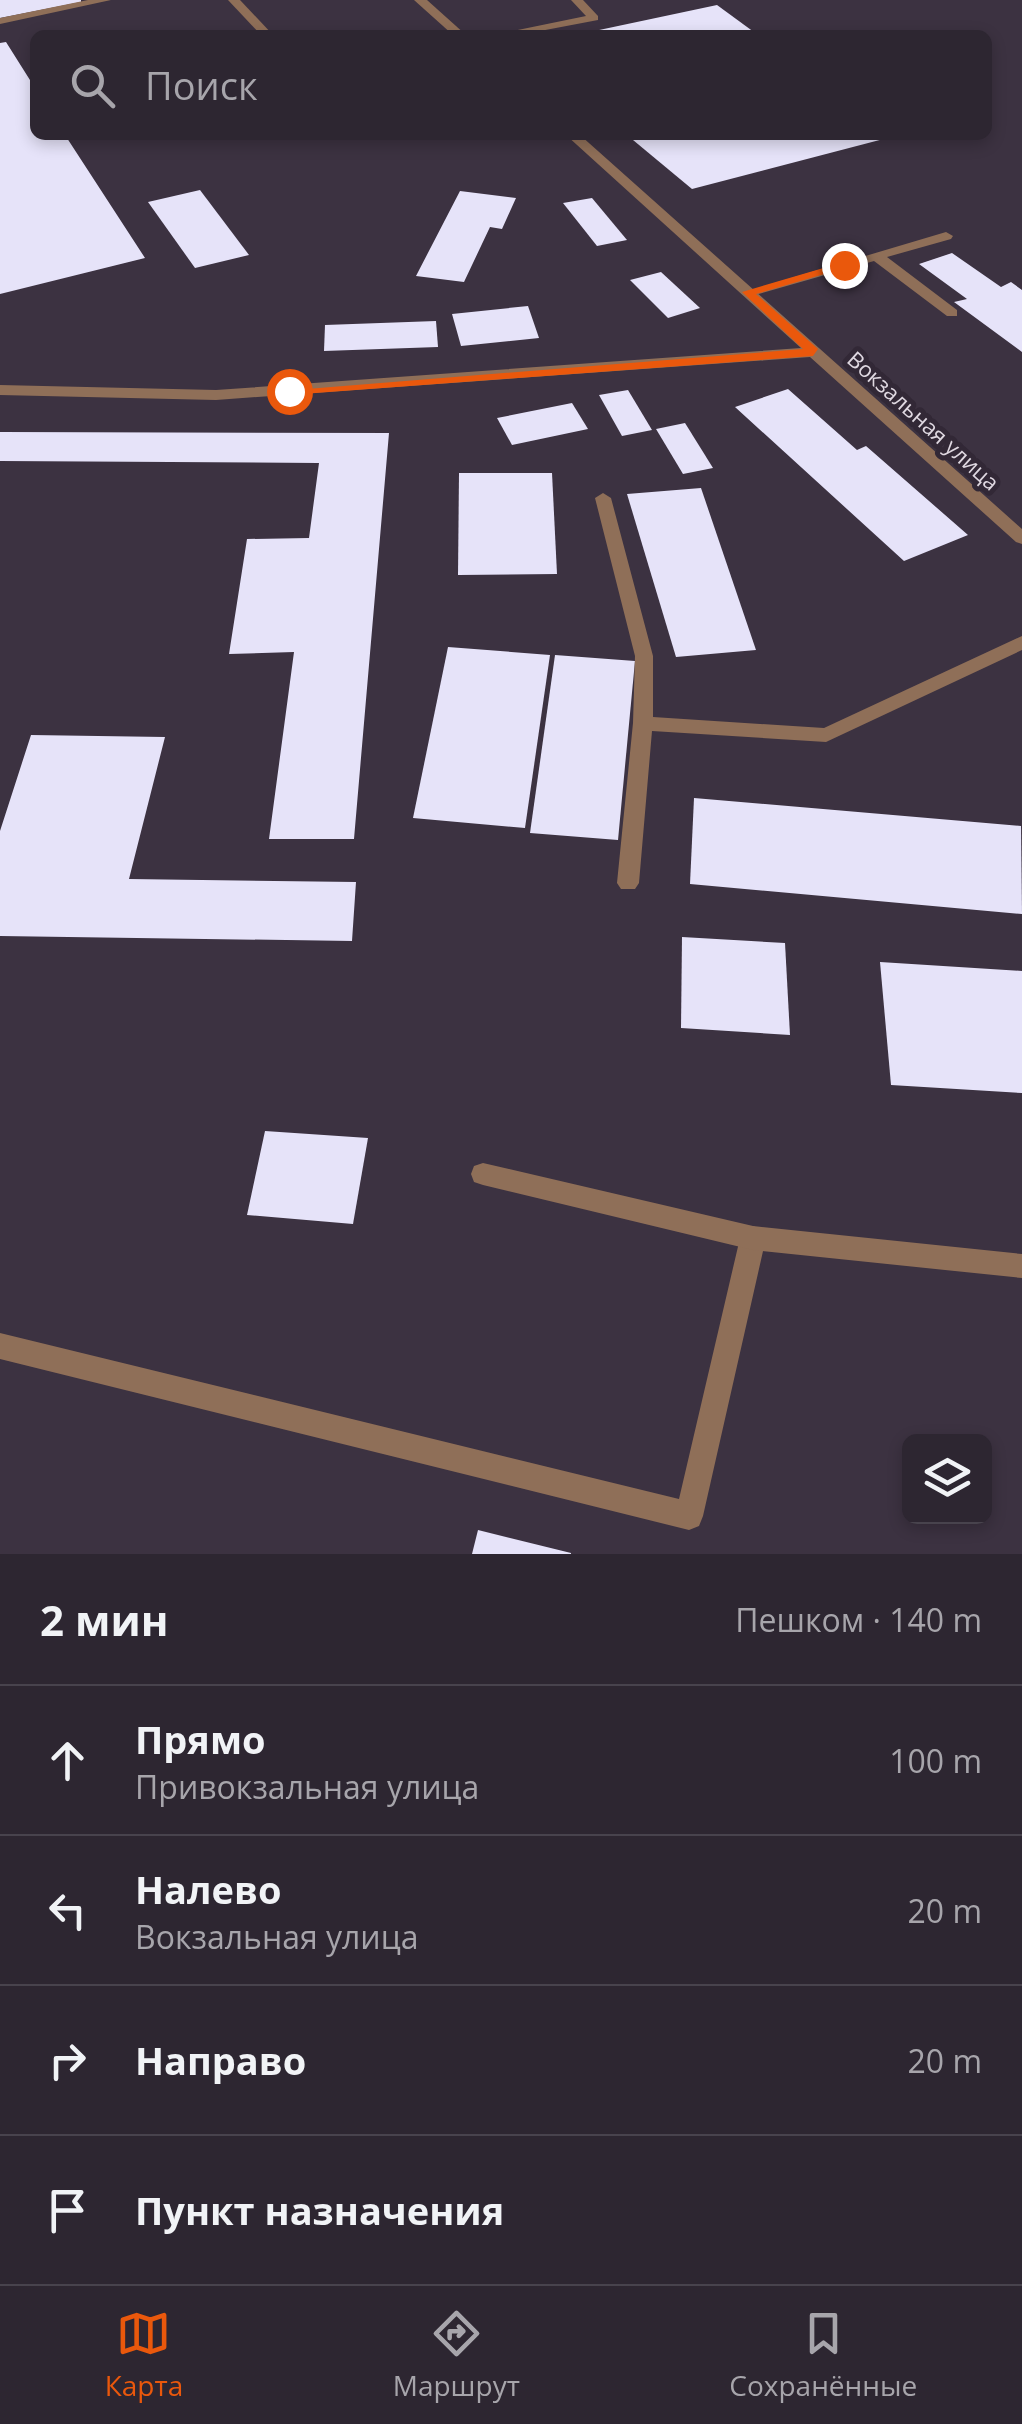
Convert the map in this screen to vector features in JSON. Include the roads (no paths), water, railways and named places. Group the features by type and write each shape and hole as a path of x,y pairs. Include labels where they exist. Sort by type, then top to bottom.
{"street":[{"path":"0,21 105,0"},
{"path":"234,0 262,30"},
{"path":"420,0 454,30"},
{"path":"528,30 594,18 577,0"},
{"name":"Вокзальная улица","path":"578,140 1022,538"},
{"path":"748,292 946,236"},
{"path":"876,256 952,313"},
{"path":"0,390 216,395 813,352"},
{"path":"603,498 644,656 643,722 628,884"},
{"path":"643,722 826,735 1022,642"},
{"path":"484,1174 753,1238 1022,1266"},
{"path":"0,1346 689,1516 753,1238"}]}
